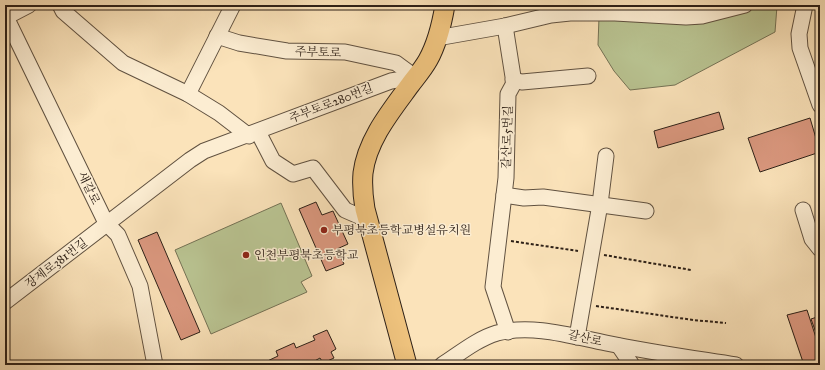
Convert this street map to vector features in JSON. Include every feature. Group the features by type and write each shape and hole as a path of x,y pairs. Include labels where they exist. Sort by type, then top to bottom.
{"main road":[{"path":"406,365 368,220 362,189 363,172 376,135 389,114 428,60 437,38 445,5"}],"street":[{"path":"7,23 29,5"},
{"path":"60,5 63,11 122,63 188,94 253,134 273,161 293,174 313,168 344,210 368,220"},
{"path":"188,94 233,5"},
{"path":"437,38 505,26 553,10 686,17 702,16 745,5"},
{"path":"805,5 799,34 800,48 820,105"},
{"name":"새갈로","path":"7,23 106,224 118,235 140,286 155,365"},
{"name":"갈산로5번길","path":"505,26 514,83 508,94 506,178 493,287 508,332"},
{"name":"주부토로","path":"217,36 239,43 287,51 345,52 396,63 415,78"},
{"path":"513,80 522,82 588,76"},
{"name":"주부토로280번길","path":"106,224 204,151 253,134 319,107 391,81 415,78"},
{"path":"577,337 600,204 606,156"},
{"path":"504,195 524,198 543,196 646,211"},
{"path":"803,210 812,239 820,250"},
{"name":"장제로381번길","path":"5,302 106,224"},
{"name":"갈산로","path":"442,365 481,340 498,333 518,331 554,332 619,346 736,365"},
{"path":"619,346 632,365"}],"path":[{"path":"499,239 691,270"},
{"path":"583,304 693,320 726,323"}],"green space":[{"path":"591,5 683,5 670,13"},
{"path":"759,5 777,6 775,32 675,85 630,90 614,71 598,45 599,17 697,24"},
{"path":"281,203 312,276 301,282 307,292 211,334 175,250"}],"building":[{"path":"719,112 724,129 658,148 654,131"},
{"path":"810,118 820,152 760,172 748,138"},
{"name":"부평북초등학교병설유치원","path":"316,202 322,215 333,211 348,244 337,249 344,264 326,271 299,209"},
{"path":"157,232 200,332 181,340 138,240"},
{"path":"807,310 820,350 820,365 804,365 787,315"},
{"path":"820,316 820,344 811,319"},
{"path":"327,330 336,349 331,352 334,358 323,363 320,358 309,365 259,365 278,356 276,351 294,343 296,348 315,340 313,336"}],"place":[{"name":"부평북초등학교병설유치원","path":"324,230"},
{"name":"인천부평북초등학교","path":"246,255"}]}
